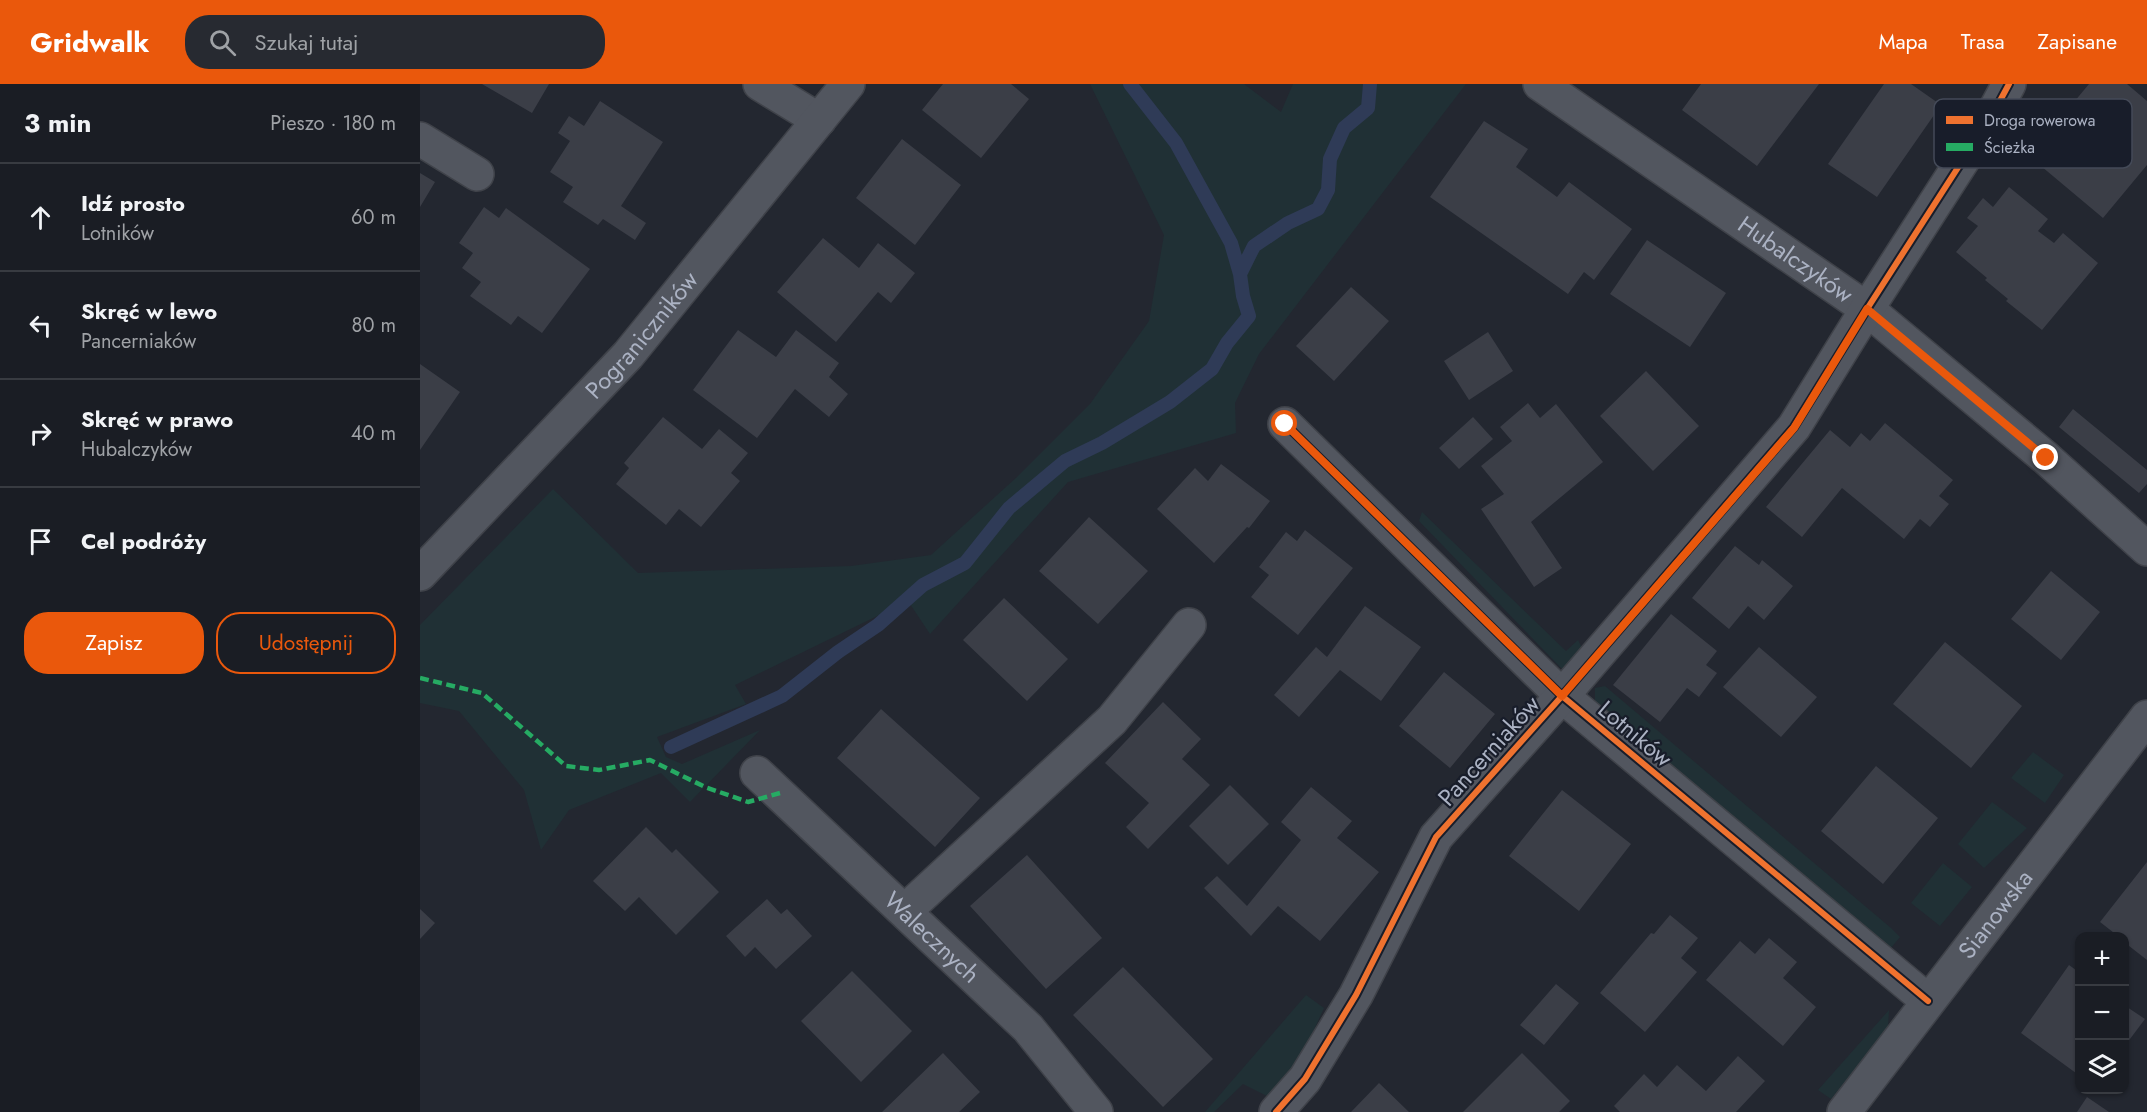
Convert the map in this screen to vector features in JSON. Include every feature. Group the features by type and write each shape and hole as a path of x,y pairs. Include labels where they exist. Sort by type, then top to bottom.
{"street":[{"path":"760,84 819,120"},
{"name":"Pograniczników","path":"420,574 628,355 848,84"},
{"name":"Hubalczyków","path":"1540,84 1867,309 2046,458 2147,549"},
{"name":"Pancerniaków","path":"2001,99 2009,84"},
{"path":"420,139 477,174"},
{"name":"Pancerniaków","path":"1276,1112 1305,1079 1356,995 1436,837 1562,696 1794,428 1958,168"},
{"name":"Lotników","path":"1285,424 1562,696 1928,1001"},
{"path":"905,911 1112,720 1190,625"},
{"name":"Sianowska","path":"1844,1112 2147,717"},
{"name":"Walecznych","path":"757,772 1028,1028 1096,1112"}],"shaded area":[{"path":"1090,84 1244,84 1281,112 1293,84 1466,84 1259,354 1235,403 1236,433 1068,482 930,634 908,601 735,685 746,704 657,737 666,757 682,764 760,730 690,802 661,773 569,810 541,850 524,790 459,711 420,703 420,625 553,489 638,573 851,566 931,555 1017,477 1090,404 1149,321 1164,235"},
{"path":"1422,512 1566,651 1578,640 1583,650 1571,669 1562,669 1419,521"},
{"path":"1605,686 1891,928 1900,937 1890,949 1595,702 1595,688"},
{"path":"2033,752 2064,775 2045,803 2011,778"},
{"path":"1992,802 2027,828 1984,868 1958,844"},
{"path":"1943,863 1972,887 1940,926 1911,903"},
{"path":"1306,995 1324,1008 1303,1054 1269,1097 1243,1084 1214,1112 1205,1112"},
{"path":"1889,1010 1888,1028 1831,1099 1818,1090"}],"building":[{"path":"482,84 549,84 532,113"},
{"path":"943,84 1011,84 1029,99 981,158 922,110"},
{"path":"1701,84 1819,84 1757,166 1682,110"},
{"path":"1884,84 1911,84 1934,100 1934,115 1877,197 1828,164"},
{"path":"2089,84 2127,84 2147,101 2147,165 2103,218 2043,168 2132,168 2132,99 2076,99"},
{"path":"600,101 663,142 621,206 646,223 635,240 603,219 598,225 563,202 573,187 550,172 570,141 558,133 569,116 584,126"},
{"path":"1484,121 1528,149 1516,167 1557,197 1569,182 1632,229 1594,280 1584,272 1568,294 1430,197"},
{"path":"902,139 961,185 915,245 856,198"},
{"path":"420,173 435,182 420,207"},
{"path":"2009,187 2048,219 2038,231 2054,243 2063,233 2098,263 2042,330 2006,301 2008,299 1985,280 1987,278 1956,252 1978,226 1967,218 1983,198 1993,207"},
{"path":"484,207 499,218 506,208 590,269 542,333 518,316 511,325 470,296 481,282 462,268 473,253 459,243"},
{"path":"823,238 859,268 878,243 915,273 891,303 878,292 836,342 777,292"},
{"path":"1647,240 1726,293 1690,347 1610,294"},
{"path":"1351,287 1389,321 1334,381 1296,346"},
{"path":"738,330 776,357 796,330 839,363 829,377 848,394 829,417 795,389 757,438 693,390"},
{"path":"1488,332 1513,371 1469,400 1444,361"},
{"path":"420,364 460,392 420,450"},
{"path":"1646,371 1699,426 1653,471 1600,416"},
{"path":"1528,403 1540,418 1556,404 1603,462 1531,522 1562,568 1534,587 1481,509 1504,494 1481,466 1512,441 1500,427"},
{"path":"2073,409 2147,470 2147,484 2139,493 2059,427"},
{"path":"663,417 702,449 719,429 748,453 731,473 740,481 701,527 679,509 666,525 616,484 629,468 624,463"},
{"path":"1473,417 1493,439 1459,469 1439,448"},
{"path":"1885,423 1953,480 1939,496 1949,504 1930,527 1920,519 1904,539 1842,488 1802,537 1766,507 1830,430 1850,447 1861,433 1870,441"},
{"path":"1221,464 1270,501 1249,528 1247,527 1214,563 1157,509 1195,468 1208,481"},
{"path":"1089,517 1148,571 1098,624 1039,571"},
{"path":"1305,530 1353,568 1298,635 1251,597 1269,575 1259,567 1286,532 1297,541"},
{"path":"1735,546 1759,565 1762,560 1793,586 1764,620 1748,606 1729,629 1692,598"},
{"path":"2051,571 2100,612 2061,660 2011,619"},
{"path":"1004,598 1068,659 1027,701 963,640"},
{"path":"1365,606 1421,647 1381,701 1340,670 1299,717 1274,695 1316,647 1327,657"},
{"path":"1671,614 1717,651 1706,665 1717,673 1699,697 1687,688 1660,722 1613,685"},
{"path":"1945,642 2022,706 1971,768 1893,704"},
{"path":"1759,647 1817,697 1781,737 1723,687"},
{"path":"1444,672 1495,714 1450,768 1399,726"},
{"path":"1163,702 1201,739 1182,759 1210,785 1148,849 1126,827 1149,803 1105,763"},
{"path":"881,709 980,798 935,847 837,758"},
{"path":"1876,766 1938,818 1883,884 1821,831"},
{"path":"1230,785 1269,824 1228,865 1189,826"},
{"path":"1311,787 1352,821 1337,838 1379,872 1320,941 1278,906 1251,936 1204,888 1217,876 1247,906 1301,840 1281,822"},
{"path":"1562,790 1631,844 1579,911 1509,856"},
{"path":"646,827 672,853 676,849 719,892 676,935 639,897 625,911 593,881"},
{"path":"1027,855 1102,938 1046,989 970,906"},
{"path":"2147,862 2147,960 2129,946 2129,932 2113,932 2100,922"},
{"path":"767,899 781,914 787,909 812,936 776,969 755,947 745,957 726,936"},
{"path":"420,909 435,923 420,939"},
{"path":"1670,915 1698,938 1681,958 1697,972 1645,1032 1600,993 1651,933 1654,934"},
{"path":"1769,938 1797,962 1783,978 1816,1007 1783,1046 1706,980 1740,941 1755,954"},
{"path":"2069,965 2075,969 2075,1072 2021,1033"},
{"path":"1123,967 1213,1059 1163,1107 1073,1015"},
{"path":"852,971 912,1031 861,1082 801,1021"},
{"path":"1556,984 1579,1003 1544,1045 1520,1025"},
{"path":"2129,1008 2145,1019 2129,1040"},
{"path":"943,1053 980,1092 959,1112 882,1112"},
{"path":"1522,1053 1570,1101 1559,1112 1463,1112"},
{"path":"1738,1056 1765,1081 1736,1112 1620,1112 1614,1106 1644,1074 1657,1087 1677,1065 1706,1091"},
{"path":"1379,1083 1409,1112 1351,1112"},
{"path":"2087,1097 2109,1112 2077,1112"}],"waterway":[{"path":"1130,84 1176,143 1231,243 1240,274"},
{"path":"671,747 782,696 838,652 878,625 923,585 965,563 1009,508 1065,461 1102,443 1170,402 1212,369 1227,343 1249,316 1240,274 1254,246 1288,223 1318,209 1328,190 1330,159 1344,128 1368,108 1370,84"}],"marked path":[{"path":"420,678 482,693 566,766 599,770 650,760 705,787 748,802 780,793"}],"cycle path":[{"path":"2001,99 2009,84"},
{"path":"1276,1112 1305,1079 1356,995 1436,837 1562,696 1794,427 1958,168"},
{"path":"1285,424 1562,696 1928,1001"}],"route":[{"path":"1285,424 1562,696 1794,428 1867,309 2046,458"}]}
